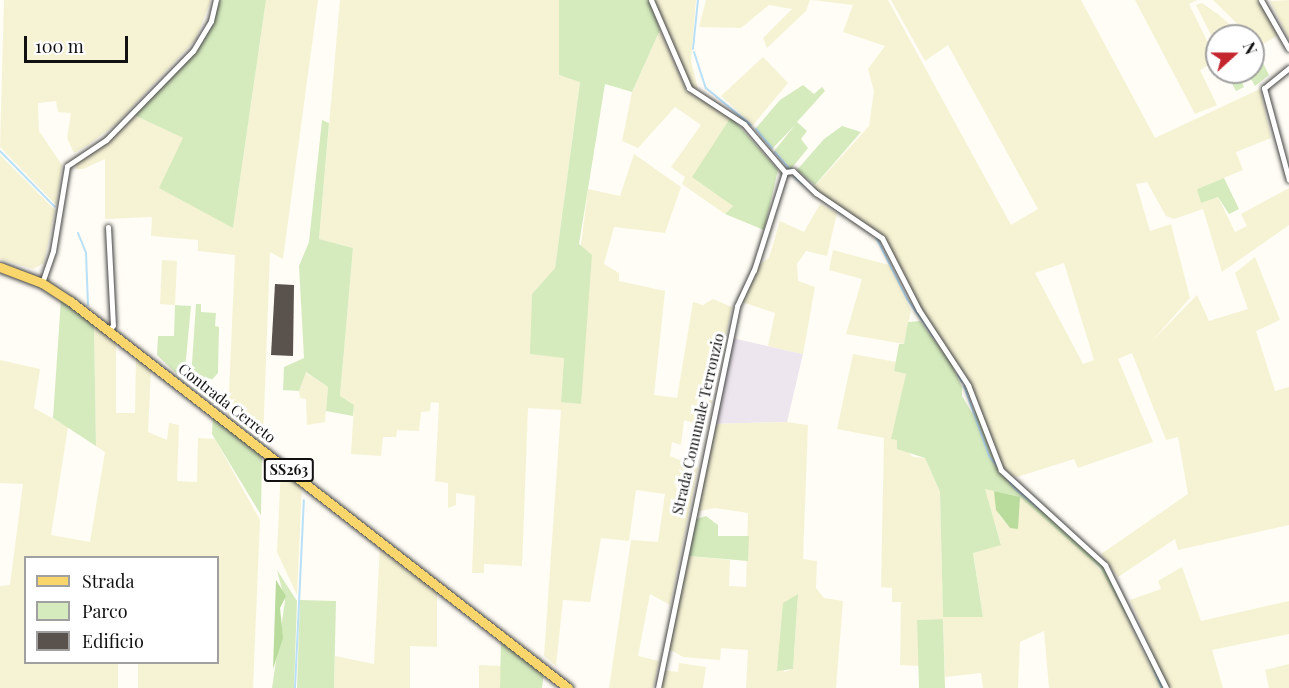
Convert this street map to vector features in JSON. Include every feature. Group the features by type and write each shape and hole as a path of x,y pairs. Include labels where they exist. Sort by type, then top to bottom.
{"main road":[{"name":"Contrada Cerreto","path":"0,267 42,283 109,331 568,688"}],"street":[{"path":"42,283 53,251 67,166 106,140 193,51 211,21 216,0"},
{"path":"651,0 681,78 744,124 785,172 793,171 816,193 882,238 919,310 968,385 1001,470 1105,565 1166,688"},
{"path":"1261,0 1289,49"},
{"path":"1289,68 1264,88 1289,180"},
{"name":"Strada Comunale Terronzio","path":"658,688 737,306 754,270 785,172"},
{"path":"108,227 113,325 109,331"}],"shaded area":[{"path":"4,0 211,0 196,39 116,124 88,145 74,153 67,138 71,113 58,112 56,101 38,103 39,131 62,165 56,205 0,147"},
{"path":"266,0 318,0 283,259 270,252 263,441 228,416 235,255 198,251 198,240 151,236 152,217 105,219 105,159 83,169 76,169 76,160 134,115 183,138 233,228"},
{"path":"340,0 559,0 559,75 580,81 555,268 532,294 564,358 561,402 588,189 620,196 634,154 681,187 665,233 614,227 604,264 619,273 619,281 665,291 654,395 677,398 693,302 703,305 713,299 732,307 706,427 684,420 681,445 672,442 670,456 698,468 670,605 650,594 638,656 659,661 653,688 609,688 631,540 658,542 665,494 636,490 629,541 601,538 590,602 563,600 556,666 544,656 561,410 528,408 522,566 484,564 484,573 472,573 475,496 456,493 456,505 448,508 448,483 435,481 439,403 431,402 430,411 421,412 419,431 397,430 396,437 383,437 381,456 351,454 354,406 340,396 353,248 319,239"},
{"path":"653,0 696,0 691,61 698,89 688,85"},
{"path":"706,0 810,0 806,11 767,48 763,38 792,9 769,5 741,28 699,27"},
{"path":"812,0 888,0 1011,225 1038,209 948,45 925,61 891,0 1081,0 1155,138 1260,89 1271,138 1236,152 1243,170 1197,189 1218,197 1235,232 1247,226 1241,214 1289,188 1289,225 1222,272 1203,209 1174,219 1166,216 1147,182 1136,184 1150,231 1171,224 1190,298 1151,342 1197,295 1209,321 1248,309 1235,273 1255,257 1280,320 1256,331 1275,391 1289,387 1289,525 1178,550 1175,539 1118,577 1101,554 1188,494 1178,437 1166,440 1132,353 1118,359 1153,442 1078,468 1074,459 1017,477 1003,470 969,383 920,308 883,237 812,189 869,126 874,91 868,69 885,46 843,32 853,5","holes":["1064,263 1094,360 1083,364 1035,273"]},
{"path":"1135,0 1197,0 1189,4 1205,37 1205,67 1200,70 1217,105 1195,114"},
{"path":"1213,0 1258,0 1280,34 1265,43 1265,24 1238,24"},
{"path":"1289,0 1289,39 1270,1"},
{"path":"1202,3 1229,24 1206,24 1196,5"},
{"path":"660,30 686,91 731,117 733,206 725,214 682,184 685,177 671,167 701,125 675,107 638,148 622,141 632,92"},
{"path":"763,57 788,83 753,125 721,96"},
{"path":"0,155 55,210 44,263 33,269 0,259"},
{"path":"820,204 837,213 827,256 806,251 797,264 798,281 815,287 803,354 768,346 775,313 742,302 758,266 769,258 780,221 804,232"},
{"path":"833,250 889,265 911,310 904,344 846,334 862,279 829,270"},
{"path":"162,260 177,261 175,305 160,304"},
{"path":"94,323 116,340 116,413 135,413 136,356 151,368 148,432 167,440 169,423 179,425 177,481 197,482 198,438 215,439 260,520 253,688 138,688 138,664 219,664 219,556 24,556 24,664 118,664 118,688 0,688 0,586 10,585 23,484 0,483 0,360 40,369 34,408 68,427 51,535 90,542 105,452 96,446"},
{"path":"732,338 803,354 787,422 712,424"},
{"path":"853,354 896,362 894,371 906,374 897,439 913,457 925,458 940,492 943,617 983,617 973,552 1001,544 984,488 994,491 999,515 1010,528 1018,518 1020,497 1076,543 1110,582 1160,688 1049,688 1044,631 1020,642 1018,688 983,688 981,673 945,677 943,619 917,620 919,666 900,665 901,602 892,602 892,588 881,587 884,438 837,429"},
{"path":"305,372 328,387 325,422 307,425 306,399 300,398 299,391"},
{"path":"787,422 808,425 803,559 817,561 816,588 824,598 843,601 836,688 746,688 748,650 721,648 720,660 683,657 669,649 683,560 689,556 730,560 729,586 746,587 748,513 715,508 693,512 712,424","holes":["798,595 793,669 784,672"]},
{"path":"281,467 302,484 297,595 277,552"},
{"path":"380,543 437,588 437,647 410,646 410,688 334,688 335,656 374,664"},
{"path":"1182,567 1201,621 1289,601 1289,634 1212,650 1223,688 1168,688 1130,600 1161,589 1158,581"},
{"path":"679,663 706,667 703,688 659,688 662,670 678,672"},
{"path":"1289,664 1289,688 1269,688 1265,670"},
{"path":"479,665 501,666 500,688 479,688"}],"green space":[{"path":"218,0 266,0 233,228 159,188 183,138 134,115 203,41"},
{"path":"559,0 649,0 660,30 632,92 605,84 579,244 592,255 581,404 561,402 564,358 530,354 532,294 555,268 580,82 559,75"},
{"path":"1232,84 1243,84 1244,87 1236,91"},
{"path":"803,85 814,94 822,87 825,91 797,122 807,131 801,139 808,148 791,169 775,150 795,125 773,148 756,128 780,100"},
{"path":"731,117 778,170 764,230 725,214 733,206 692,177"},
{"path":"322,120 329,123 319,239 353,248 340,396 354,405 353,416 326,411 328,387 306,372 299,391 283,390 284,367 304,358 299,266 309,242"},
{"path":"842,126 861,132 815,185 797,170 824,139"},
{"path":"1224,178 1239,209 1229,214 1218,197 1201,203 1197,189"},
{"path":"61,299 94,323 96,446 53,418"},
{"path":"196,304 201,304 201,312 216,313 215,326 219,327 218,373 203,390 191,378"},
{"path":"175,305 191,306 184,381 157,355 158,336 174,336"},
{"path":"920,321 950,361 962,387 962,396 972,413 978,412 1001,470 1103,564 1164,688 1160,688 1143,646 1100,568 1020,497 985,489 1001,545 973,553 983,617 943,617 940,492 925,458 897,449 897,440 891,439 906,374 894,371 899,344 904,344 908,322"},
{"path":"213,415 262,454 261,515 212,434"},
{"path":"994,491 1020,497 1018,529 1010,528 996,510"},
{"path":"706,516 718,525 718,536 749,536 748,561 689,556 696,519"},
{"path":"277,570 297,601 294,688 272,688 285,601"},
{"path":"276,580 286,596 280,608 283,638 273,669"},
{"path":"798,594 793,669 777,671 783,603"},
{"path":"300,600 336,601 334,688 297,688"},
{"path":"943,619 945,688 919,688 917,620"},
{"path":"501,640 544,672 542,688 500,688"}],"building":[{"path":"275,284 294,285 293,356 271,355"}],"waterway":[{"path":"693,49 698,0"},
{"path":"694,52 706,88 751,125"},
{"path":"756,129 772,148"},
{"path":"0,151 55,207"},
{"path":"775,152 790,169"},
{"path":"794,177 844,215"},
{"path":"78,233 86,253 88,305"},
{"path":"877,239 907,299 934,337"},
{"path":"958,375 962,382"},
{"path":"964,386 989,456 1017,491"},
{"path":"1019,492 1041,510"},
{"path":"295,688 304,500"},
{"path":"1155,671 1162,688"}]}
